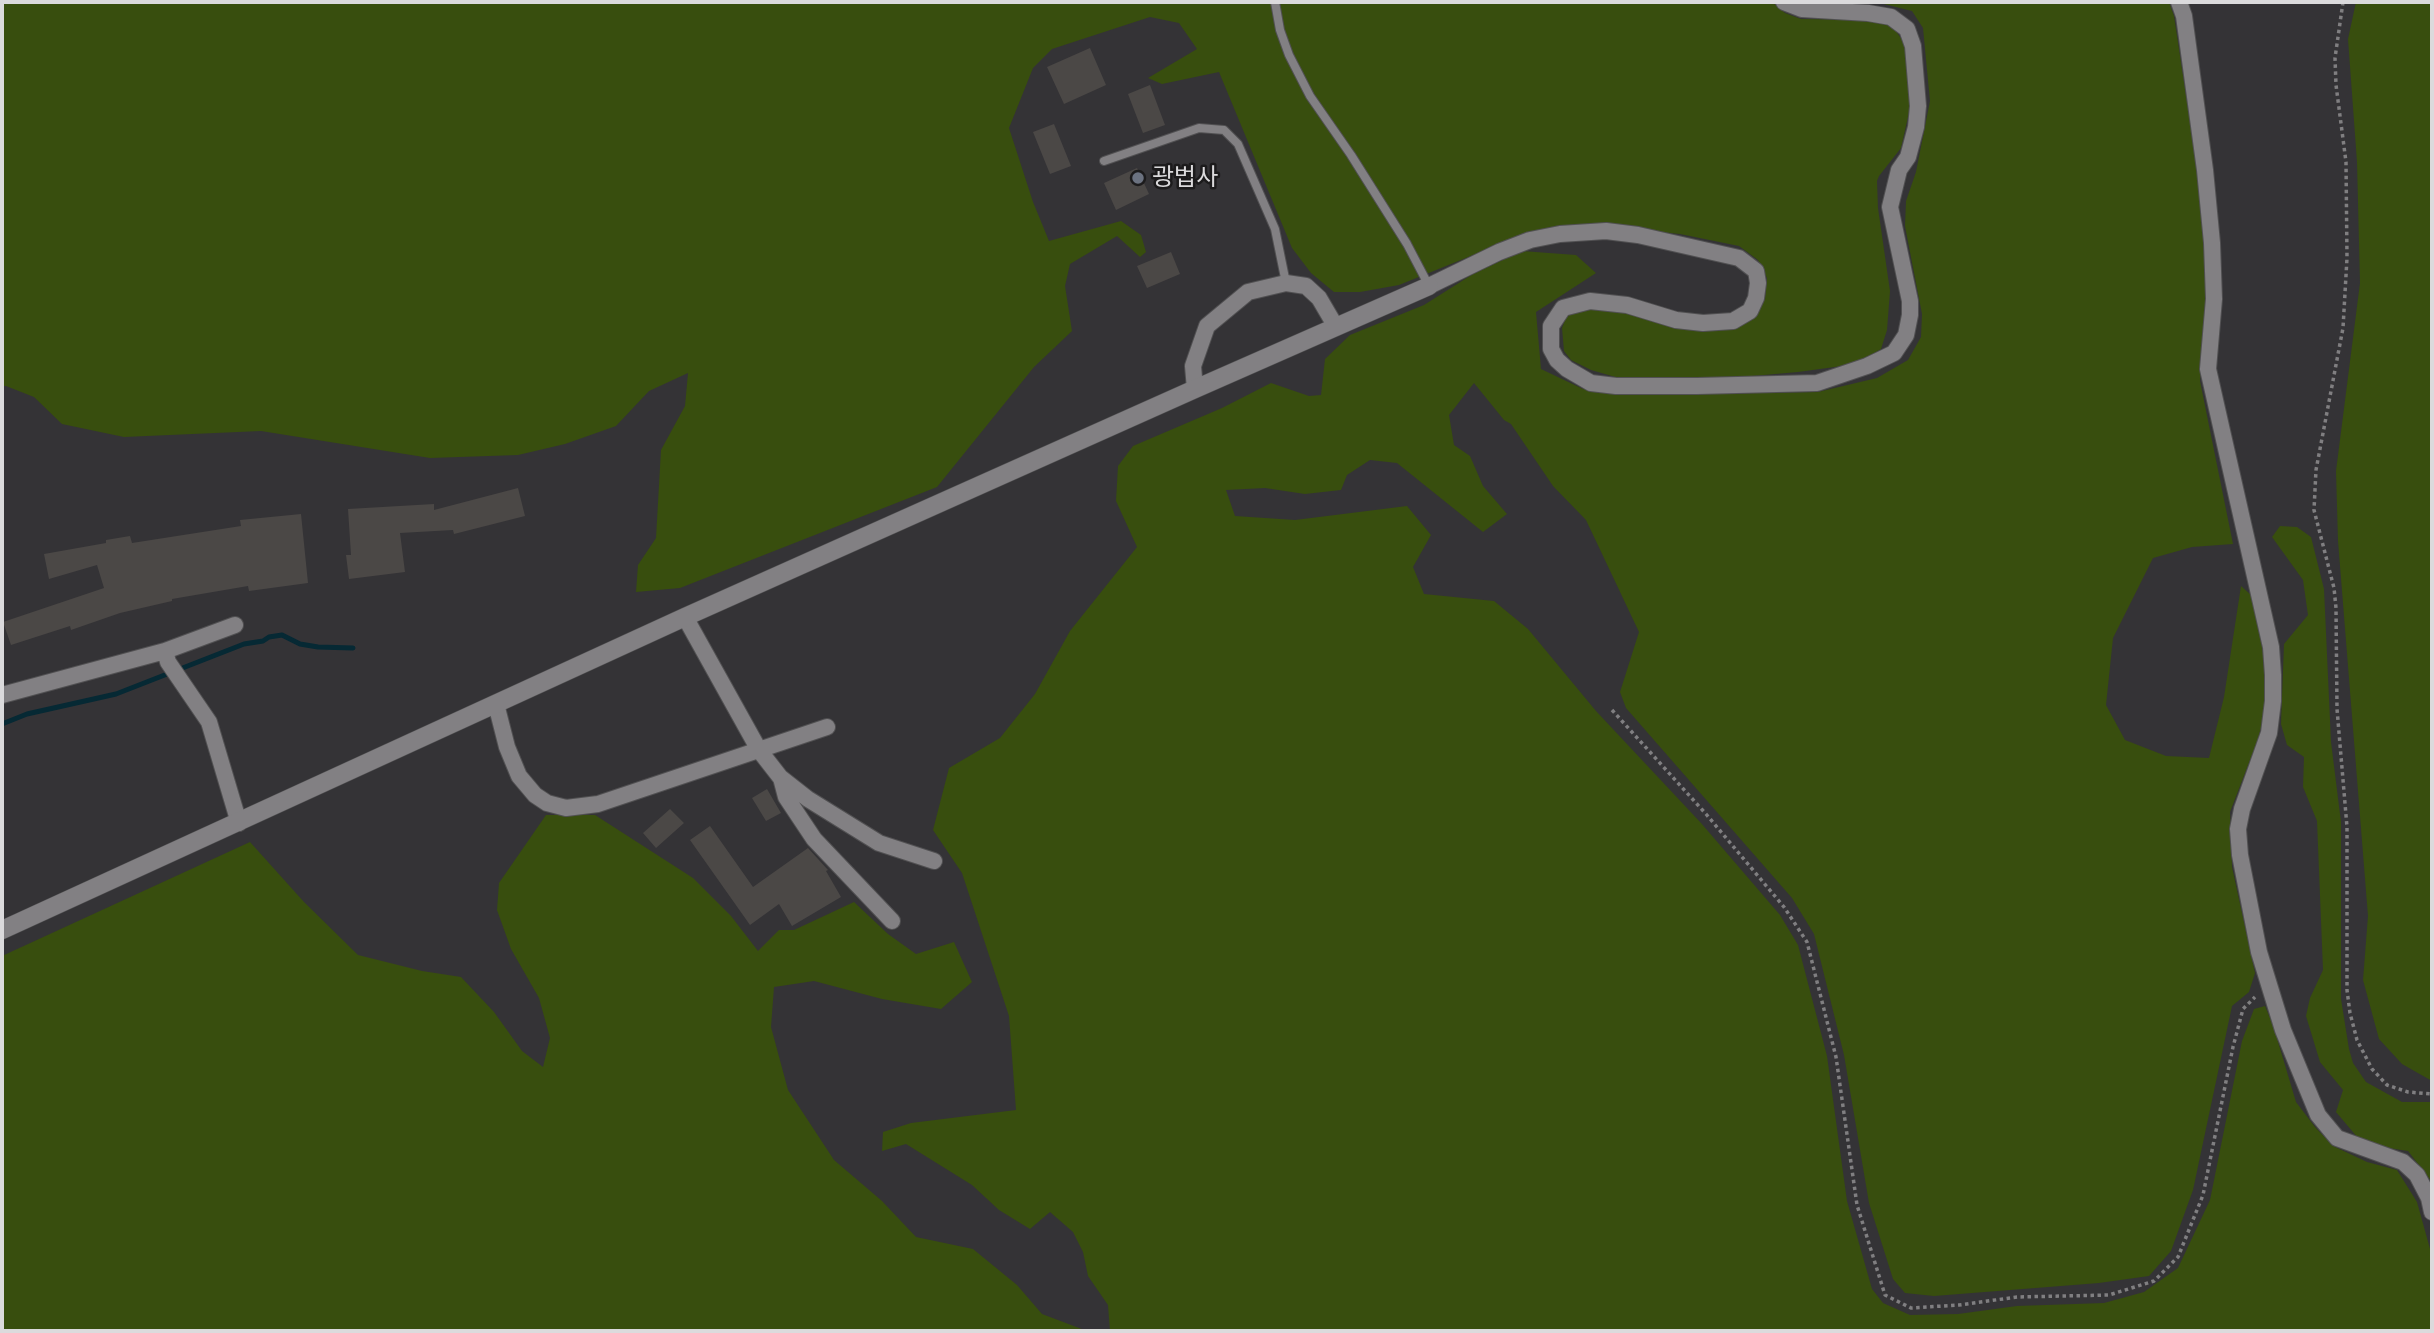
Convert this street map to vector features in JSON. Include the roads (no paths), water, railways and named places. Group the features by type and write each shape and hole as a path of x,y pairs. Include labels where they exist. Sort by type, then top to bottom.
{"street":[{"path":"2,930 685,617 1531,240 1560,234 1606,231 1638,235 1739,258 1756,271 1756,298 1750,311 1733,321 1703,323 1676,320 1626,305 1590,300 1563,308 1551,326 1551,349 1567,369 1591,383 1615,386 1697,386 1817,383 1867,366 1894,353 1906,335 1910,315 1890,207 1899,170 1908,158 1916,127 1918,106 1913,46 1907,29 1891,17 1802,9 1784,2"},
{"path":"2179,2 2184,16 2212,243 2214,299 2208,369 2271,647 2273,666 2269,733 2238,829 2240,855 2259,952 2283,1030 2318,1115 2337,1138 2403,1162 2417,1175 2429,1198 2432,1212"},
{"path":"1195,388 1193,366 1207,326 1248,292 1286,283 1306,286 1319,298 1336,327"},
{"path":"685,617 759,750 781,778 808,799 878,843 934,861"},
{"path":"2,695 170,663 235,625"},
{"path":"170,663 209,722 239,823"},
{"path":"496,704 507,747 519,776 535,795 547,803 566,808 598,804 827,727"},
{"path":"781,778 786,797 814,839 892,921"}],"lane":[{"path":"1275,2 1280,30 1289,55 1310,96 1407,244 1429,286"},
{"path":"1104,161 1199,128 1224,130 1238,144 1275,229 1286,283"}],"waterway":[{"path":"2,724 27,714 116,694 244,644 263,641 269,637 282,635 300,644 353,648"}],"place":[{"name":"광법사","path":"1138,178"}]}
